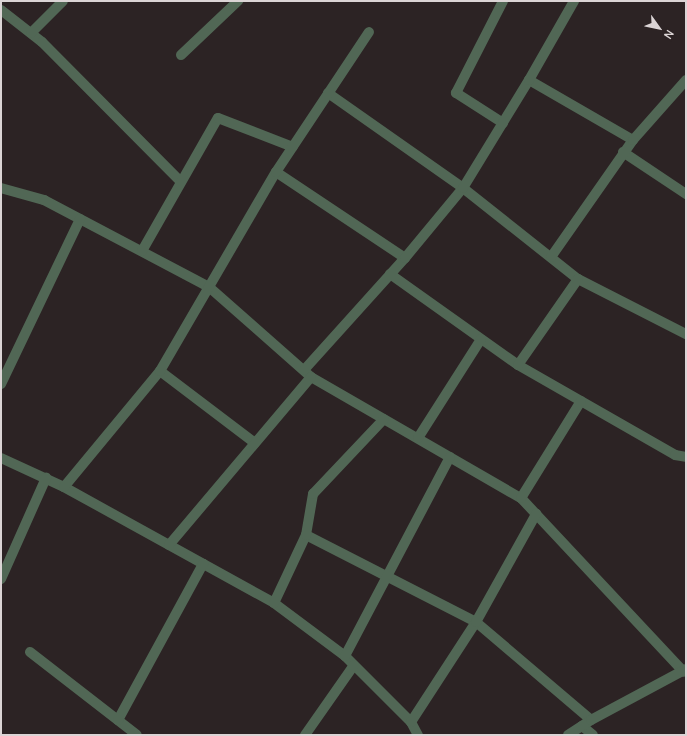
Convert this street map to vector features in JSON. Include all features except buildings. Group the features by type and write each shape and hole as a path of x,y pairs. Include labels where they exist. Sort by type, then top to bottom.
{"street":[{"path":"31,34 63,1"},
{"path":"181,56 238,1"},
{"path":"502,123 456,93 503,1"},
{"path":"169,545 255,443 308,374 390,274 463,188 530,80 574,1"},
{"path":"1,10 42,42 181,182"},
{"path":"64,487 160,371 276,172 369,32"},
{"path":"530,80 633,140"},
{"path":"551,257 633,140 686,80"},
{"path":"328,93 463,188 578,279 686,334"},
{"path":"142,251 218,118 293,147"},
{"path":"624,152 686,194"},
{"path":"276,172 405,258"},
{"path":"1,188 44,200 209,287 308,374 521,498 685,670 591,720 568,735"},
{"path":"1,384 80,219"},
{"path":"390,274 518,365 675,454 686,457"},
{"path":"518,365 578,279"},
{"path":"418,438 481,339"},
{"path":"160,371 255,443"},
{"path":"521,498 581,401"},
{"path":"274,603 306,535 313,494 384,419"},
{"path":"345,656 450,457"},
{"path":"1,458 64,487 274,603 345,656 411,722 418,735"},
{"path":"1,579 46,478"},
{"path":"411,722 476,622 536,514"},
{"path":"306,535 476,622 591,720"},
{"path":"118,720 203,564"},
{"path":"30,652 138,735"},
{"path":"305,735 354,665"},
{"path":"582,726 593,735"}]}
